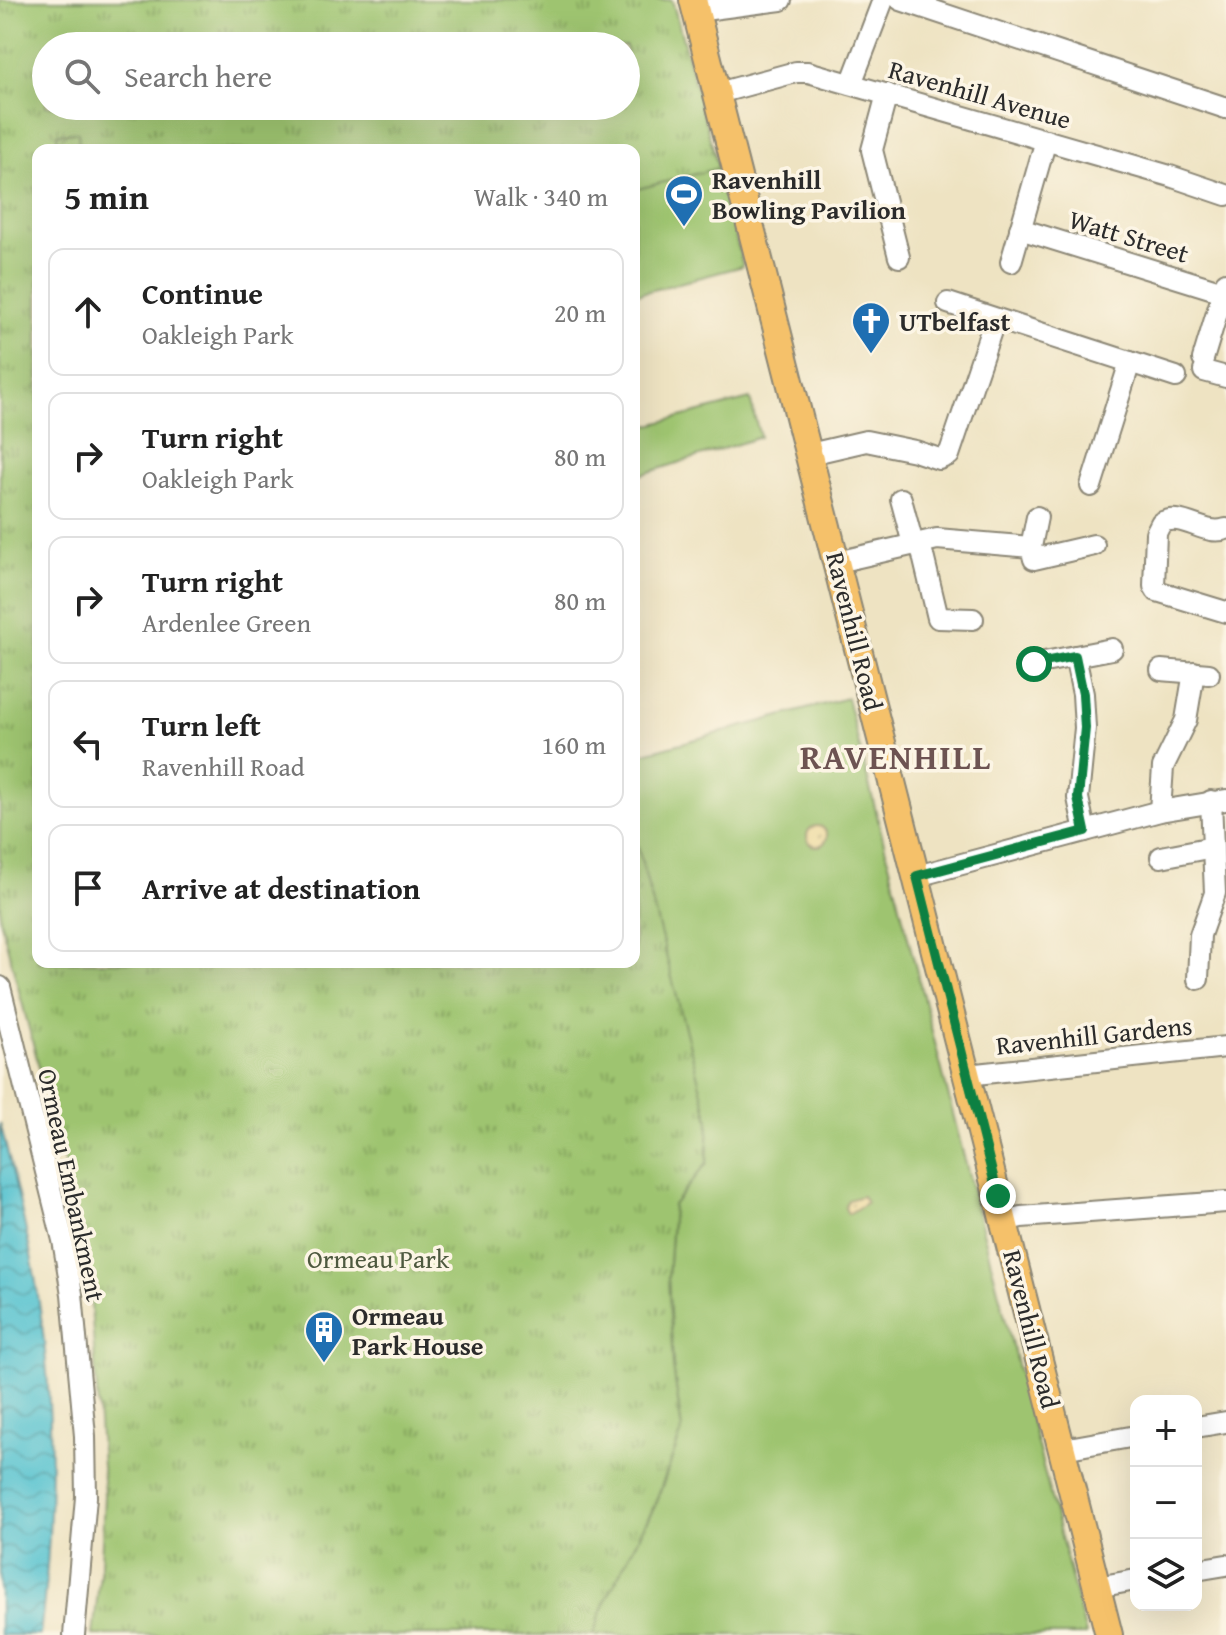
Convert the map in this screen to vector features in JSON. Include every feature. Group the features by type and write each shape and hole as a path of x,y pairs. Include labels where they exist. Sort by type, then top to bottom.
{"main road":[{"name":"Ravenhill Road","path":"695,6 1109,1635"}],"street":[{"path":"695,6 781,0"},
{"path":"851,84 883,0"},
{"path":"901,0 1226,108"},
{"name":"Ravenhill Avenue","path":"718,93 796,72 808,72 1225,193"},
{"path":"887,94 872,150 899,257"},
{"path":"1011,262 1046,140"},
{"name":"Watt Street","path":"1020,229 1224,288"},
{"path":"1224,288 1204,365 1226,377"},
{"path":"948,303 1176,377"},
{"path":"810,454 866,441 939,459 949,455 995,319"},
{"path":"1091,486 1130,362"},
{"path":"901,499 938,618 973,619"},
{"path":"1037,517 1031,547 1034,559 1094,545"},
{"path":"1226,529 1216,531 1171,519 1161,523 1156,533 1154,586 1157,591 1226,612"},
{"path":"837,562 917,543 951,539 1031,547"},
{"path":"1034,664 1112,649"},
{"path":"1075,656 1083,694 1085,728 1078,798 1085,831"},
{"path":"1160,811 1163,767 1186,720 1202,673 1161,670"},
{"path":"917,876 1160,811 1219,800 1213,847 1215,893 1200,935 1198,979"},
{"path":"1161,857 1213,847"},
{"name":"Ormeau Embankment","path":"0,987 63,1240 72,1294 85,1436 86,1497 74,1635"},
{"name":"Ravenhill Gardens","path":"967,1075 1226,1047"},
{"path":"1004,1221 1021,1217 1226,1202"},
{"path":"1202,1426 1226,1422"},
{"path":"1063,1449 1130,1437"},
{"path":"1202,1569 1226,1565"},
{"path":"1097,1587 1130,1581"}],"green space":[{"name":"Ormeau Park","path":"0,0 672,0 718,168 640,188 640,144 32,144 32,968 640,968 640,855 709,1120 707,1163 673,1205 668,1278 673,1366 682,1431 652,1511 605,1602 593,1635 93,1635 101,1564 104,1495 90,1291 82,1236 0,919"},
{"path":"78,132 79,144 58,144 57,134"},
{"name":"Ravenhill Bowling Pavilion","path":"712,144 743,266 640,293 640,152"},
{"path":"750,399 760,437 640,475 640,427"},
{"path":"847,698 1086,1635 593,1635 605,1601 655,1506 682,1431 673,1366 668,1278 673,1205 707,1162 708,1120 640,855 640,754"}],"sand":[{"path":"817,826 824,829 827,836 824,843 817,846 810,843 807,836 810,829"},
{"path":"862,1196 866,1203 848,1214 845,1208 848,1200"}],"water":[{"path":"0,1123 31,1258 46,1366 50,1501 40,1635 0,1635"}],"place":[{"name":"Ravenhill Bowling Pavilion","path":"684,228"},
{"name":"UTbelfast","path":"871,355"},
{"name":"Ormeau Park House","path":"324,1364"}],"district":[{"name":"RAVENHILL","path":"896,756"}],"route":[{"path":"998,1196 917,876 1085,831 1078,798 1085,728 1083,694 1075,656 1034,664"}]}
